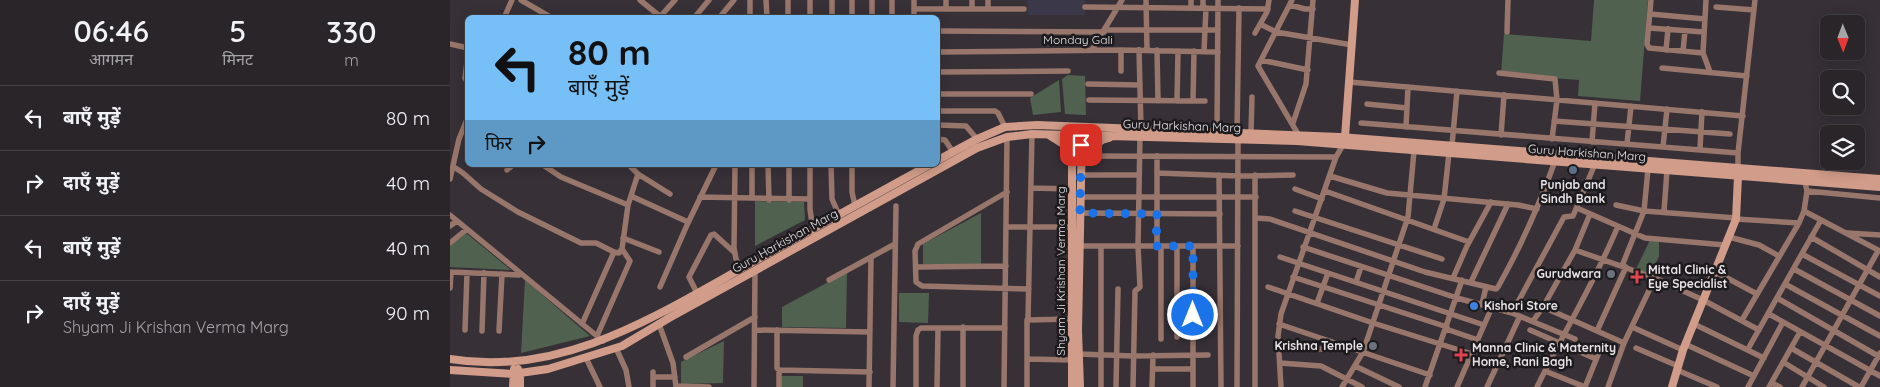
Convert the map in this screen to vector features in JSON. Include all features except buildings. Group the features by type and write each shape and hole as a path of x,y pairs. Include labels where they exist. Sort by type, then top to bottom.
{"main road":[{"path":"1345,141 1355,0"},
{"name":"Guru Harkishan Marg","path":"940,159 977,139 1005,127 1034,124 1072,130"},
{"name":"Shyam Ji Krishan Verma Marg","path":"1072,130 1072,387"},
{"name":"Guru Harkishan Marg","path":"1082,130 1118,136 1141,132 1217,131 1238,136 1252,132 1298,134 1414,150 1648,169 1738,172"},
{"name":"Guru Harkishan Marg","path":"450,370 516,374 548,369 622,346 978,148 1007,137 1082,130 1452,145 1738,172 1804,177 1880,179"},
{"name":"Shyam Ji Krishan Verma Marg","path":"1080,387 1082,130"},
{"path":"1044,133 1061,142 1072,155"},
{"path":"1081,156 1102,140 1118,136"},
{"name":"Guru Harkishan Marg","path":"450,359 480,363 515,362 547,357 600,339 697,293 925,167"},
{"path":"1672,387 1684,347 1736,218 1738,172"},
{"name":"Guru Harkishan Marg","path":"1804,177 1880,187"},
{"path":"515,362 520,387"},
{"path":"514,387 516,374"}],"street":[{"path":"505,15 512,0"},
{"path":"521,0 547,15"},
{"path":"640,0 658,15"},
{"path":"662,15 675,0"},
{"path":"696,15 709,0"},
{"path":"722,15 734,0"},
{"path":"750,0 750,15"},
{"path":"766,0 767,15"},
{"path":"788,0 788,15"},
{"path":"810,0 810,15"},
{"path":"832,0 832,15"},
{"path":"852,0 852,15"},
{"path":"872,0 872,15"},
{"path":"892,0 892,15"},
{"path":"914,0 914,15"},
{"path":"946,0 946,9"},
{"path":"972,0 972,9"},
{"path":"988,0 988,9"},
{"path":"1005,0 1005,9"},
{"path":"1099,0 1099,7"},
{"path":"1092,50 1122,0"},
{"path":"1146,0 1147,50"},
{"path":"1191,0 1192,8"},
{"path":"1203,0 1204,51"},
{"path":"1217,131 1218,0"},
{"path":"1256,0 1256,9"},
{"path":"1255,33 1268,9 1269,0"},
{"path":"1293,123 1306,84 1313,0"},
{"path":"1507,32 1508,0"},
{"path":"1651,0 1648,46 1652,49 1704,53"},
{"path":"1706,0 1704,53 1710,72"},
{"path":"1738,172 1738,153 1755,0"},
{"path":"1298,134 1258,66 1291,2 1305,9 1313,9"},
{"path":"1085,7 1268,9"},
{"path":"1716,7 1754,10"},
{"path":"1237,387 1237,65 1239,8"},
{"path":"914,9 1024,9"},
{"path":"1650,14 1705,18"},
{"path":"1260,24 1276,32 1352,45"},
{"path":"1649,28 1704,32"},
{"path":"940,32 1218,30"},
{"path":"1666,50 1668,30"},
{"path":"1683,51 1685,31"},
{"path":"450,44 465,47"},
{"path":"1121,50 1121,71"},
{"path":"1132,387 1135,291 1140,287 1138,246 1141,132 1139,50"},
{"path":"1157,50 1158,101"},
{"name":"Monday Gali","path":"940,52 1157,50 1218,52"},
{"path":"1177,101 1178,51"},
{"path":"1193,101 1194,51"},
{"path":"1261,60 1308,70"},
{"path":"1662,68 1747,76"},
{"path":"940,72 1068,71"},
{"path":"1499,73 1555,78 1557,100 1552,139"},
{"path":"1349,82 1743,116"},
{"path":"1088,84 1140,85"},
{"path":"1406,127 1408,87"},
{"path":"1452,145 1457,91"},
{"path":"940,94 1031,94"},
{"path":"1501,135 1504,95"},
{"path":"1252,97 1252,132"},
{"path":"1089,100 1205,101"},
{"path":"1592,142 1595,103"},
{"path":"1367,104 1407,108"},
{"path":"1626,144 1632,106"},
{"path":"1662,147 1667,109"},
{"path":"940,111 995,111 1005,127"},
{"path":"1700,149 1702,112"},
{"path":"1554,121 1730,134"},
{"path":"1361,123 1738,153"},
{"path":"450,179 465,125"},
{"path":"940,125 966,126 977,139"},
{"path":"1027,387 1032,134"},
{"path":"1004,387 1007,137"},
{"path":"940,139 945,140 953,152"},
{"path":"1281,387 1278,324 1303,247 1336,157 1345,141"},
{"path":"1342,387 1363,352 1407,219 1411,196 1414,150"},
{"path":"1434,229 1444,199 1449,153"},
{"path":"1081,156 1336,157"},
{"path":"1157,156 1161,339"},
{"path":"1256,218 1270,219 1425,272 1496,289 1524,241 1555,161"},
{"path":"1512,313 1564,217 1572,217 1595,164"},
{"path":"454,167 481,189 518,212 581,243 596,243 619,253 622,249"},
{"path":"507,170 511,167"},
{"path":"546,167 561,177 628,205"},
{"path":"631,167 638,174 670,194"},
{"path":"660,287 688,222 715,167"},
{"path":"735,167 735,253 741,269"},
{"path":"752,167 752,198"},
{"path":"768,167 768,200"},
{"path":"789,167 789,200"},
{"path":"810,167 810,199 814,238"},
{"path":"831,167 832,199 839,215"},
{"path":"852,167 852,192 855,206"},
{"path":"913,167 913,174"},
{"path":"1597,331 1624,267 1634,234 1644,211 1648,169"},
{"path":"1664,212 1667,170"},
{"path":"1157,173 1238,176 1293,175"},
{"path":"450,215 600,339 630,261 622,249 623,238 628,205 638,174"},
{"path":"1081,175 1140,175"},
{"path":"1220,175 1221,387"},
{"path":"1255,175 1255,387"},
{"path":"1330,176 1379,192 1491,202 1537,209"},
{"path":"1742,320 1799,223 1804,211 1807,191 1804,177"},
{"path":"1031,188 1072,189"},
{"path":"1295,189 1322,199"},
{"path":"1325,191 1469,242"},
{"path":"1807,191 1880,198"},
{"path":"1007,192 918,244 915,251 916,282 919,286 1029,289"},
{"path":"631,196 688,222"},
{"path":"700,197 768,200 810,199"},
{"path":"1080,197 1256,197"},
{"path":"1453,278 1469,242 1491,202"},
{"path":"1471,282 1508,204"},
{"path":"1616,205 1644,211 1799,223"},
{"path":"894,387 896,206"},
{"path":"1577,208 1634,234 1648,238 1754,243 1779,256"},
{"path":"1295,211 1442,259"},
{"path":"1802,387 1879,251 1804,211"},
{"path":"1080,213 1220,214"},
{"path":"1533,321 1575,250 1590,214"},
{"path":"1748,349 1821,220"},
{"path":"450,226 457,221"},
{"path":"1537,387 1604,259 1618,226"},
{"path":"1006,227 1072,227"},
{"path":"450,243 466,229"},
{"path":"1846,233 1880,235"},
{"path":"697,293 689,276 711,235 714,234 735,253"},
{"path":"1811,237 1880,276"},
{"path":"623,238 659,252"},
{"path":"829,280 895,244"},
{"path":"1080,246 1238,246"},
{"path":"1101,246 1101,387"},
{"path":"1177,246 1177,337"},
{"path":"1193,246 1193,387"},
{"path":"1303,247 1457,298 1512,313 1575,339"},
{"path":"1575,250 1655,278 1703,300 1759,330"},
{"path":"582,324 614,252"},
{"path":"1802,254 1880,296"},
{"path":"1280,257 1484,325"},
{"path":"869,387 871,258"},
{"path":"916,267 1006,266"},
{"path":"1356,282 1361,267"},
{"path":"1794,269 1880,316"},
{"path":"754,387 755,271"},
{"path":"1714,271 1757,294"},
{"path":"450,288 450,272 518,275"},
{"path":"465,330 467,272"},
{"path":"482,331 484,273"},
{"path":"1317,303 1328,273"},
{"path":"499,332 502,274"},
{"path":"1293,277 1478,340"},
{"path":"1608,387 1624,343 1655,278"},
{"path":"1426,387 1462,280"},
{"path":"1785,284 1880,336"},
{"path":"1268,287 1472,354"},
{"path":"1482,304 1486,287"},
{"path":"1116,387 1118,289"},
{"path":"1777,298 1880,355 1860,387 1791,348"},
{"path":"1457,387 1492,307"},
{"path":"1543,307 1624,343"},
{"path":"1768,314 1880,376"},
{"path":"1487,387 1520,316"},
{"path":"686,357 755,317"},
{"path":"1028,319 1072,319"},
{"path":"1748,387 1783,322"},
{"path":"659,324 671,352 676,386 709,387"},
{"path":"1278,324 1430,375"},
{"path":"1694,324 1764,358"},
{"path":"963,387 964,327"},
{"path":"1632,327 1754,376"},
{"path":"916,387 917,332 922,328 1005,328"},
{"path":"937,387 938,328"},
{"path":"755,330 870,332"},
{"path":"777,330 779,387"},
{"path":"1530,330 1558,344 1596,359"},
{"path":"1780,387 1771,385 1800,332"},
{"path":"616,348 626,370 629,387"},
{"path":"1279,348 1323,349"},
{"path":"1636,348 1716,387"},
{"path":"1545,370 1585,387 1600,350"},
{"path":"1079,354 1133,356 1208,354"},
{"path":"1152,387 1153,355"},
{"path":"586,358 600,387"},
{"path":"1027,359 1072,360"},
{"path":"1783,362 1824,387"},
{"path":"1280,363 1321,366 1362,387"},
{"path":"1355,366 1399,387"},
{"path":"1152,369 1193,369"},
{"path":"779,370 870,372"},
{"path":"653,387 653,375 676,377"}],"shaded area":[{"path":"1027,0 1085,0 1085,15 1028,15"}],"green space":[{"path":"1594,0 1648,0 1640,101 1578,96 1579,80 1501,74 1504,34 1591,41"},
{"path":"1068,75 1085,76 1086,115 1065,114 1062,79"},
{"path":"1059,80 1061,112 1033,115 1030,98"},
{"path":"755,201 804,202 805,220 755,246"},
{"path":"981,213 981,264 923,264 923,244"},
{"path":"466,233 511,270 450,267 450,246"},
{"path":"1650,240 1659,241 1659,256 1651,274 1636,269"},
{"path":"847,272 846,328 782,327 782,307"},
{"path":"525,280 590,336 521,353"},
{"path":"899,293 929,293 928,323 899,322"},
{"path":"724,341 723,383 681,384 681,362"},
{"path":"780,376 803,376 803,387 780,387"}],"place":[{"name":"Punjab and Sindh Bank","path":"1573,170"},
{"name":"Gurudwara","path":"1611,274"},
{"name":"Mittal Clinic & Eye Specialist","path":"1637,277"},
{"name":"Kishori Store","path":"1474,306"},
{"name":"Krishna Temple","path":"1373,346"},
{"name":"Manna Clinic & Maternity Home, Rani Bagh","path":"1461,355"}],"route":[{"path":"1081,145 1080,213 1157,214 1156,246 1193,246 1193,315"}]}
